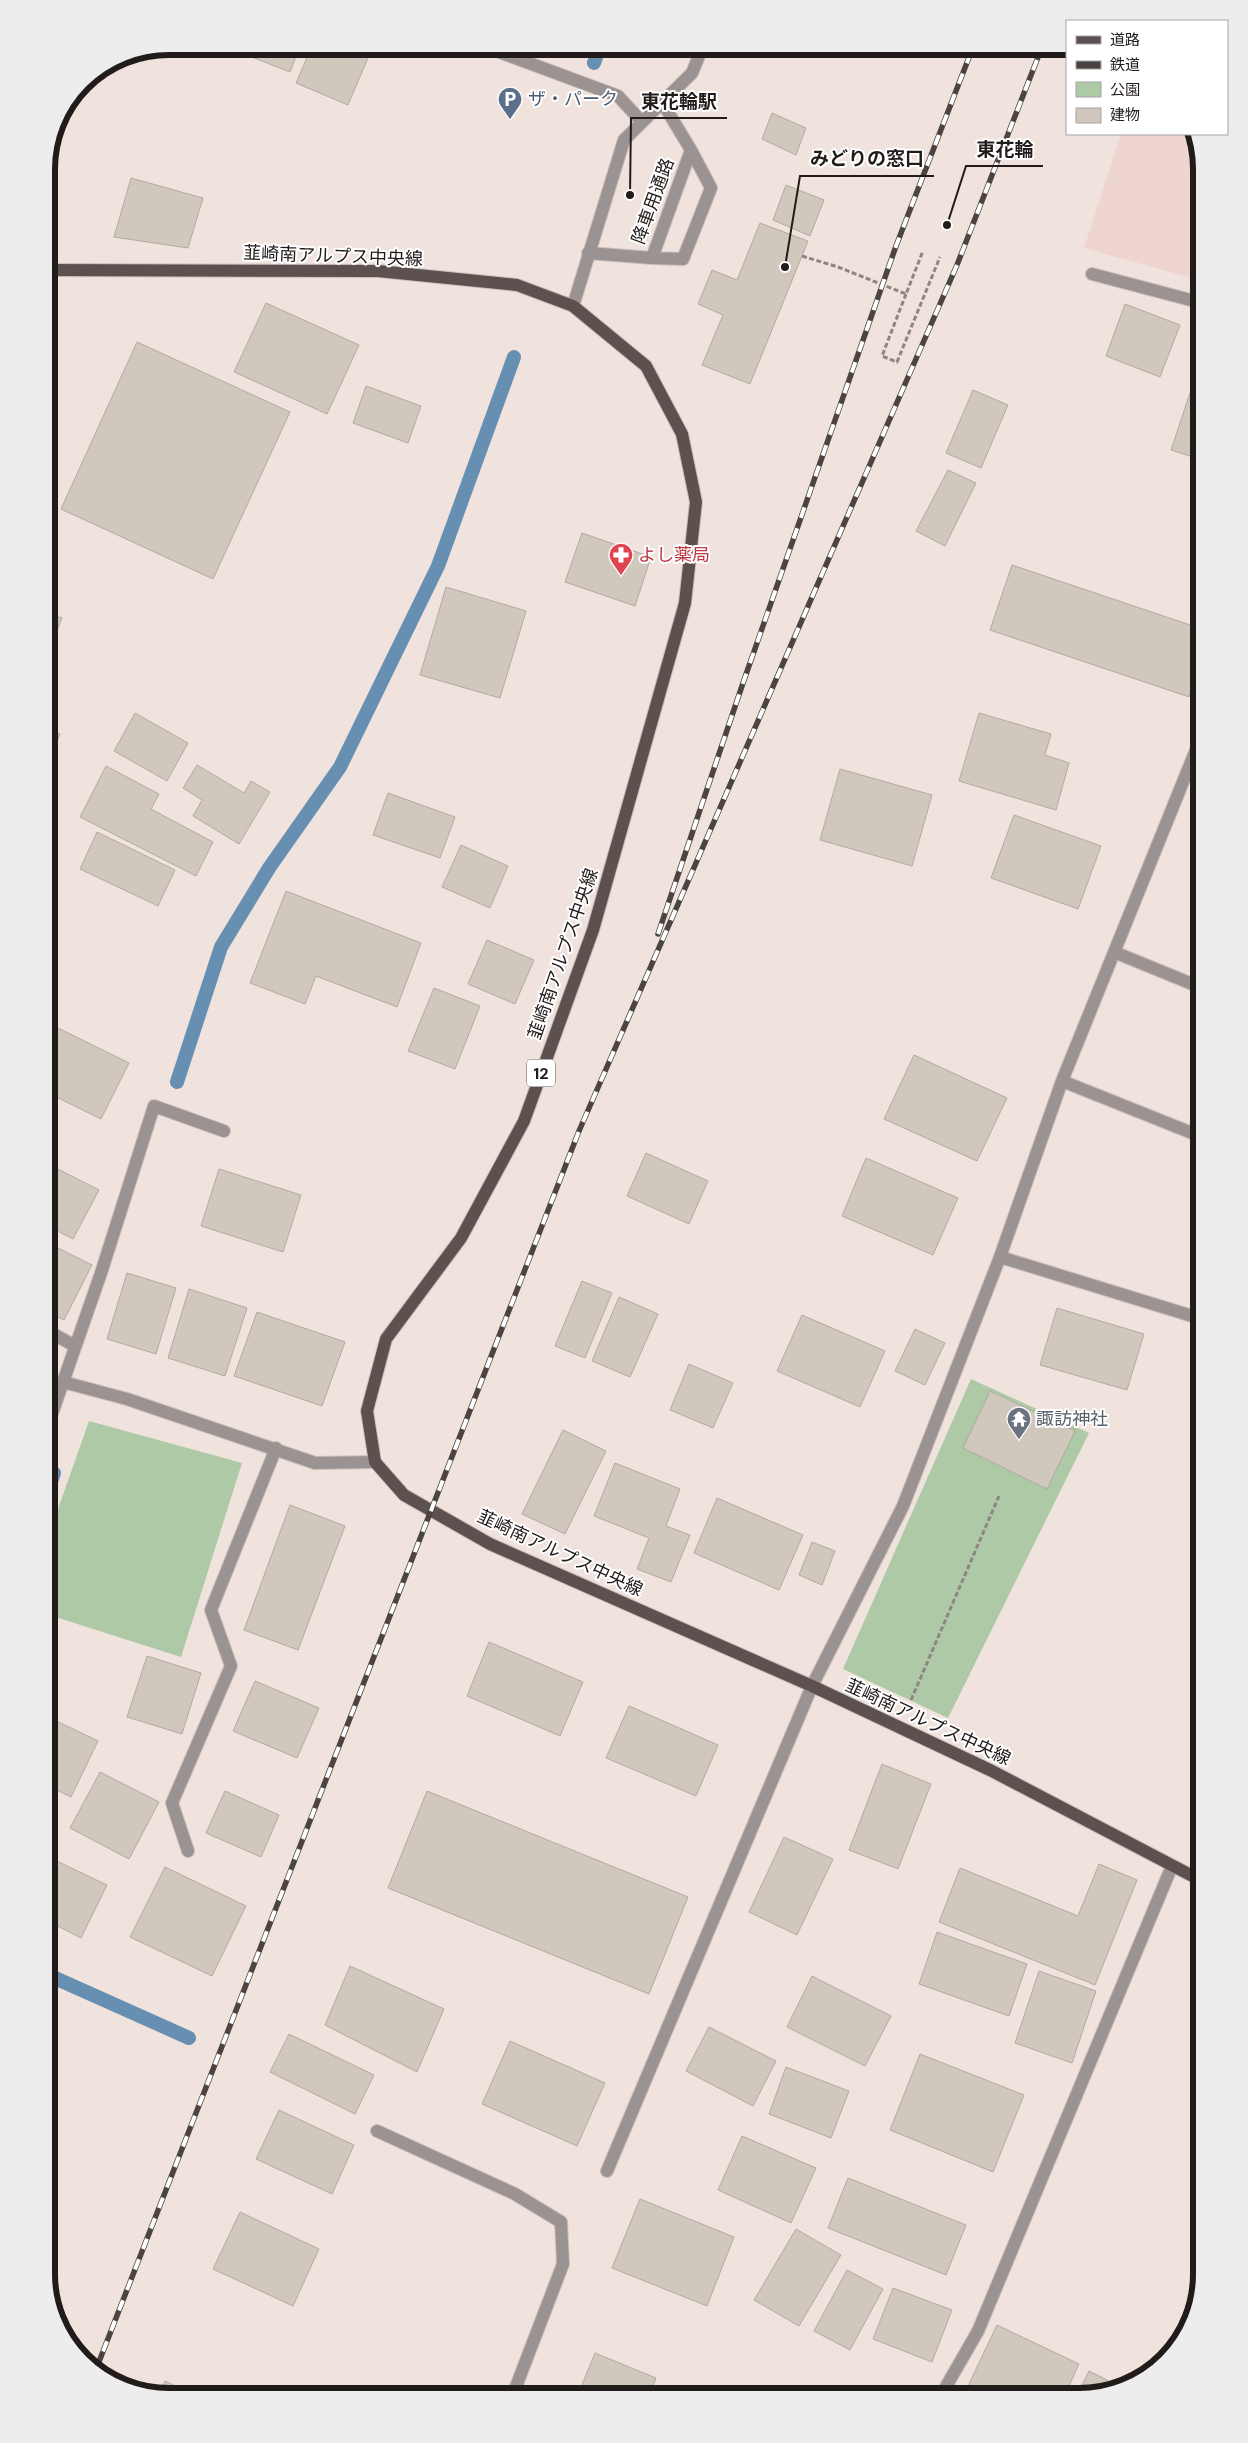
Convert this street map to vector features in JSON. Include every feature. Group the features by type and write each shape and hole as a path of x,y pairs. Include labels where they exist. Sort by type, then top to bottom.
{"main road":[{"name":"韮崎南アルプス中央線","path":"55,270 378,271 517,285 573,306 646,366 682,434 696,502 685,603 593,930 524,1121 461,1238 386,1338 367,1411 375,1462 404,1495 490,1544 812,1686 897,1728 992,1771 1193,1876"}],"street":[{"path":"507,55 618,96 642,122"},
{"path":"573,306 624,140 692,73 699,55"},
{"name":"降車用通路","path":"588,253 652,258 691,150 662,102"},
{"path":"652,258 683,259 711,188 691,150"},
{"path":"1092,274 1193,301"},
{"path":"607,2171 812,1686 904,1506 1000,1257 1062,1081 1193,757"},
{"path":"1114,952 1193,984"},
{"path":"1062,1081 1193,1133"},
{"path":"55,1405 101,1273 154,1106 224,1131"},
{"path":"1000,1257 1193,1316"},
{"path":"55,1335 75,1346"},
{"path":"63,1382 127,1399 276,1448 315,1463 375,1462"},
{"path":"188,1851 172,1802 231,1666 211,1610 276,1448"},
{"path":"945,2388 978,2331 1172,1866"},
{"path":"377,2131 515,2194 561,2222 563,2264 515,2388"}],"path":[{"path":"923,251 882,356 897,362 940,257"},
{"path":"802,256 838,267 906,294"},
{"path":"897,1728 999,1496"}],"shaded area":[{"path":"1121,135 1188,135 1193,161 1193,278 1084,248"}],"green space":[{"path":"971,1379 1089,1433 948,1718 843,1669"},
{"path":"89,1421 242,1463 181,1657 55,1617 55,1517"}],"building":[{"path":"249,55 297,55 290,72"},
{"path":"308,55 369,55 348,105 296,83"},
{"path":"772,113 806,128 796,155 762,139"},
{"path":"131,178 203,198 188,248 114,237"},
{"path":"786,185 824,200 810,236 773,220"},
{"path":"760,223 808,241 750,384 702,365 723,315 698,304 712,270 737,280"},
{"path":"266,303 359,345 327,414 234,372"},
{"path":"1125,304 1180,325 1160,377 1106,356"},
{"path":"137,342 290,412 213,579 61,509"},
{"path":"366,386 421,406 408,443 353,423"},
{"path":"973,390 1008,405 981,468 946,453"},
{"path":"1190,393 1193,394 1193,457 1171,450"},
{"path":"948,470 976,483 945,546 916,531"},
{"path":"582,533 651,557 635,606 565,582"},
{"path":"1012,565 1193,626 1193,686 1189,697 990,630"},
{"path":"446,587 526,611 500,698 420,675"},
{"path":"55,616 62,618 55,636"},
{"path":"135,713 188,743 167,781 114,751"},
{"path":"979,713 1051,734 1045,755 1069,763 1056,810 959,781"},
{"path":"55,732 60,734 55,747"},
{"path":"197,765 244,793 251,781 270,792 239,844 193,816 202,800 183,788"},
{"path":"106,766 159,794 151,809 213,842 196,876 80,817"},
{"path":"840,769 932,795 912,866 820,840"},
{"path":"388,793 455,817 440,858 373,835"},
{"path":"1014,815 1101,846 1078,909 991,878"},
{"path":"97,832 175,870 158,906 80,869"},
{"path":"461,845 508,866 490,908 442,887"},
{"path":"286,891 421,943 397,1007 316,976 305,1004 250,983"},
{"path":"487,940 534,960 515,1004 468,984"},
{"path":"434,988 480,1006 455,1069 408,1051"},
{"path":"55,1026 129,1063 101,1119 55,1096"},
{"path":"914,1055 1007,1098 977,1161 884,1119"},
{"path":"646,1153 708,1181 689,1224 627,1196"},
{"path":"866,1158 958,1198 933,1255 842,1216"},
{"path":"55,1168 99,1190 73,1239 55,1230"},
{"path":"219,1169 301,1195 283,1252 201,1226"},
{"path":"58,1248 92,1265 64,1320 55,1316 55,1254"},
{"path":"127,1273 176,1288 156,1354 107,1339"},
{"path":"582,1281 612,1293 585,1358 555,1346"},
{"path":"189,1289 247,1308 225,1376 168,1358"},
{"path":"619,1297 658,1314 630,1377 592,1361"},
{"path":"1057,1308 1144,1334 1127,1390 1040,1365"},
{"path":"257,1312 345,1342 322,1406 234,1376"},
{"path":"802,1315 885,1351 860,1407 777,1371"},
{"path":"915,1329 945,1343 925,1385 895,1371"},
{"path":"689,1364 733,1383 713,1428 670,1410"},
{"name":"諏訪神社","path":"990,1391 1075,1431 1047,1489 963,1448"},
{"path":"563,1430 606,1451 565,1534 522,1514"},
{"path":"615,1463 680,1489 666,1526 690,1535 671,1582 637,1569 649,1538 594,1516"},
{"path":"717,1498 803,1535 779,1590 694,1553"},
{"path":"290,1505 345,1526 298,1650 244,1630"},
{"path":"812,1542 835,1551 822,1585 799,1575"},
{"path":"489,1642 583,1682 560,1736 467,1696"},
{"path":"147,1656 201,1673 182,1734 127,1717"},
{"path":"255,1681 319,1708 297,1758 233,1731"},
{"path":"629,1706 718,1745 696,1796 606,1758"},
{"path":"55,1720 98,1741 71,1797 55,1789"},
{"path":"882,1764 931,1784 898,1869 849,1850"},
{"path":"100,1772 159,1802 129,1859 70,1828"},
{"path":"225,1791 279,1815 261,1857 206,1833"},
{"path":"427,1791 688,1897 649,1994 388,1888"},
{"path":"784,1837 833,1859 797,1935 749,1912"},
{"path":"55,1860 107,1885 81,1938 55,1925"},
{"path":"1099,1864 1137,1880 1095,1985 939,1922 960,1868 1078,1916"},
{"path":"165,1867 246,1906 212,1976 130,1937"},
{"path":"937,1932 1027,1964 1009,2016 919,1984"},
{"path":"350,1966 444,2009 417,2072 325,2025"},
{"path":"1039,1971 1096,1991 1072,2063 1015,2043"},
{"path":"812,1976 891,2016 865,2066 787,2027"},
{"path":"709,2027 776,2061 753,2106 686,2071"},
{"path":"289,2034 374,2075 355,2114 270,2072"},
{"path":"510,2041 605,2083 577,2146 482,2104"},
{"path":"920,2054 1024,2095 993,2172 890,2130"},
{"path":"786,2067 849,2091 831,2138 769,2114"},
{"path":"279,2110 354,2145 332,2194 256,2159"},
{"path":"742,2136 816,2168 791,2223 718,2190"},
{"path":"848,2178 966,2225 946,2275 828,2228"},
{"path":"640,2199 734,2237 707,2306 612,2268"},
{"path":"240,2212 319,2249 293,2306 213,2269"},
{"path":"796,2229 841,2255 799,2326 754,2300"},
{"path":"847,2270 883,2289 850,2350 814,2331"},
{"path":"893,2288 952,2310 932,2362 873,2339"},
{"path":"997,2325 1079,2364 1068,2388 972,2388 968,2386"},
{"path":"595,2353 656,2378 652,2388 581,2388"},
{"path":"1089,2371 1112,2383 1101,2386 1080,2388"},
{"path":"165,2381 180,2388 162,2388"}],"waterway":[{"path":"594,63 597,55"},
{"path":"177,1082 221,947 269,868 340,767 438,566 514,357"},
{"path":"55,1978 189,2038"}],"railway":[{"path":"658,934 743,683 896,246 970,55"},
{"path":"99,2363 579,1131 957,265 1039,55"}],"place":[{"name":"ザ・パーク","path":"510,120"},
{"name":"東花輪駅","path":"630,195"},
{"name":"東花輪","path":"947,225"},
{"name":"みどりの窓口","path":"785,267"},
{"name":"よし薬局","path":"621,576"},
{"name":"諏訪神社","path":"1019,1440"}]}
